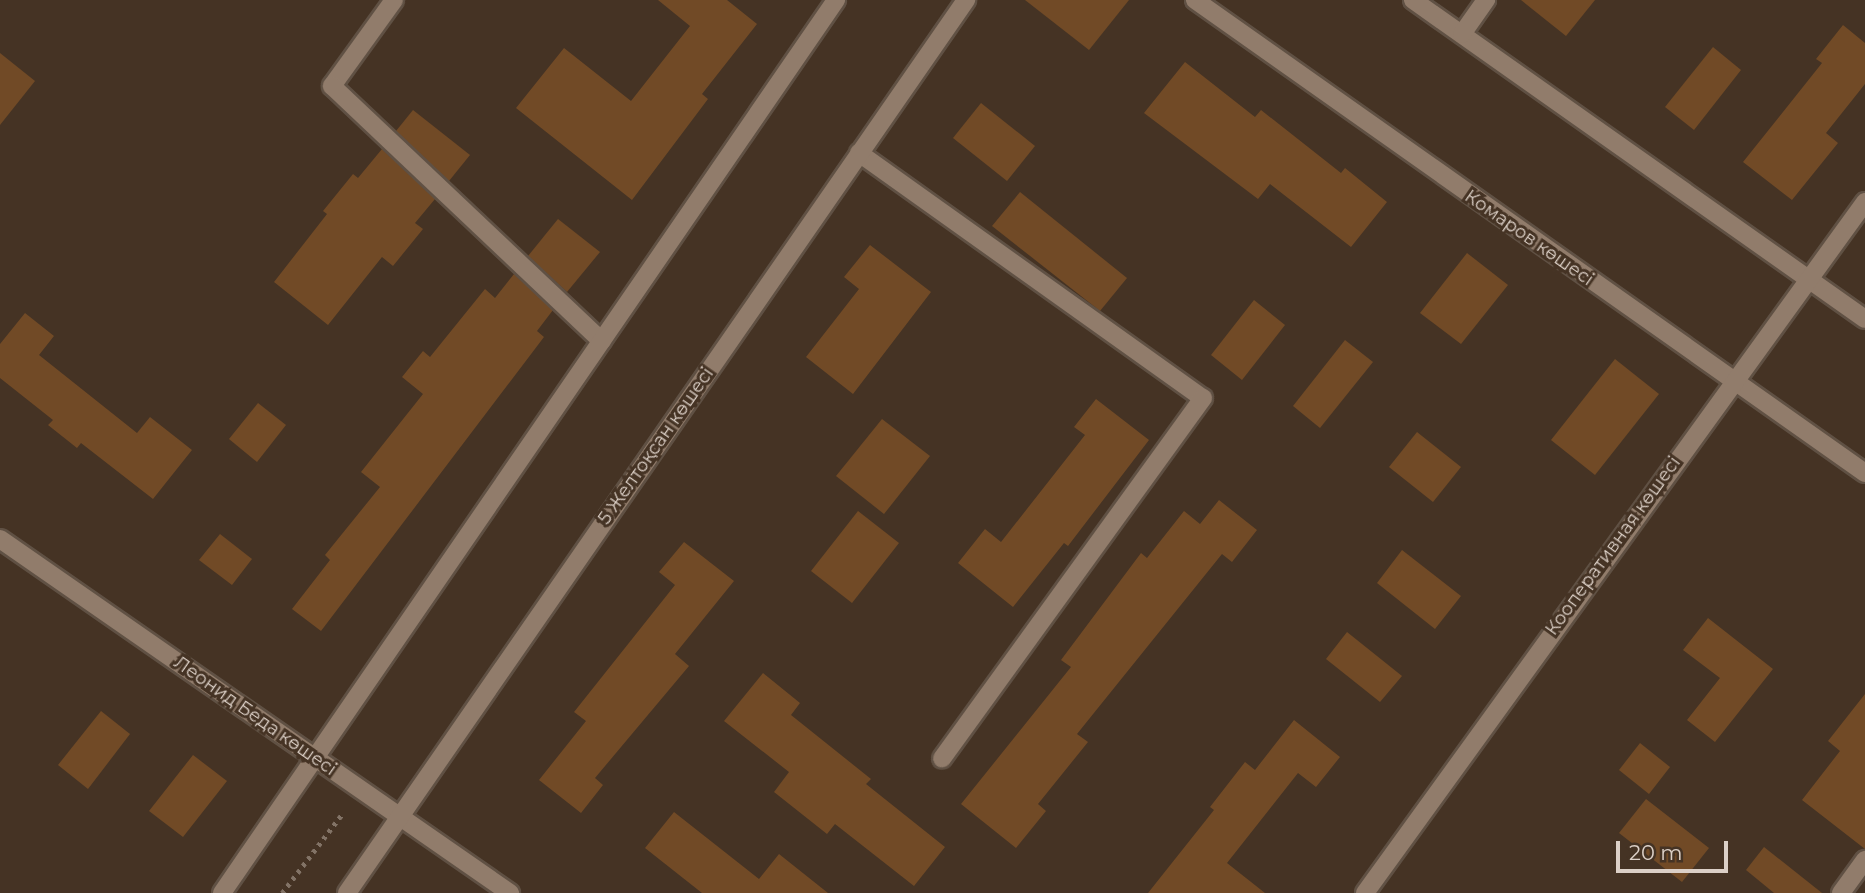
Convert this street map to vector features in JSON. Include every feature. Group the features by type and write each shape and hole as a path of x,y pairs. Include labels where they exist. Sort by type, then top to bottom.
{"street":[{"path":"394,0 332,86 602,341"},
{"path":"222,893 836,0"},
{"name":"5 Желтоқсан көшесі","path":"347,893 965,0"},
{"name":"Комаров көшесі","path":"1195,0 1731,382 1865,473"},
{"path":"1413,0 1865,318"},
{"path":"1462,34 1486,0"},
{"path":"859,153 1203,398 942,759"},
{"name":"Кооперативная көшесі","path":"1365,893 1731,382 1865,202"},
{"name":"Леонид Беда көшесі","path":"0,539 510,893"},
{"path":"1841,893 1865,860"}],"path":[{"path":"282,893 343,813"}],"building":[{"path":"658,0 727,0 757,24 702,94 708,99 632,200 516,108 564,48 631,101 690,26"},
{"path":"1025,0 1129,0 1089,50"},
{"path":"1521,0 1595,0 1566,36"},
{"path":"1843,25 1865,43 1865,84 1826,133 1838,143 1792,200 1743,162 1822,63 1816,59"},
{"path":"1713,47 1741,70 1694,130 1665,107"},
{"path":"0,53 35,81 0,125"},
{"path":"1185,62 1255,117 1261,110 1341,173 1345,168 1387,202 1351,247 1270,184 1258,199 1144,113"},
{"path":"981,103 1035,146 1007,181 953,138"},
{"path":"413,110 470,155 449,181 396,131"},
{"path":"382,149 435,199 415,223 423,229 393,266 382,257 328,325 274,282 327,214 323,211 353,174 358,178"},
{"path":"1020,192 1127,278 1100,311 992,226"},
{"path":"558,219 600,252 567,292 528,256"},
{"path":"870,245 931,292 853,394 806,357 859,289 844,277"},
{"path":"1467,253 1508,285 1461,344 1420,313"},
{"path":"514,274 553,310 537,331 544,337 321,631 292,609 330,560 325,555 380,487 361,472 423,394 402,377 423,351 430,357 485,289 495,298"},
{"path":"1254,300 1285,325 1242,380 1211,355"},
{"path":"25,313 54,336 39,355 137,433 150,417 192,450 153,499 81,443 77,448 48,425 53,420 0,378 0,344"},
{"path":"1345,340 1373,362 1320,428 1293,406"},
{"path":"1615,359 1659,394 1595,475 1551,440"},
{"path":"1096,399 1149,440 1068,546 1064,543 1013,607 958,563 985,529 1001,542 1085,435 1074,427"},
{"path":"258,403 286,425 257,462 229,439"},
{"path":"882,419 930,456 884,514 836,476"},
{"path":"1417,432 1461,467 1433,502 1389,467"},
{"path":"1219,500 1257,530 1232,562 1222,554 1077,734 1088,742 1038,804 1046,811 1016,848 961,804 1071,667 1061,660 1141,553 1147,558 1184,511 1200,524"},
{"path":"858,511 899,543 852,603 811,571"},
{"path":"220,534 252,559 232,585 199,560"},
{"path":"684,542 734,581 675,654 689,666 595,778 603,785 581,813 539,780 586,721 574,712 675,585 659,572"},
{"path":"1402,550 1461,596 1435,629 1377,583"},
{"path":"1708,618 1773,669 1715,742 1687,720 1720,678 1683,650"},
{"path":"1347,632 1402,676 1380,702 1326,659"},
{"path":"763,673 800,703 791,715 871,779 866,784 945,847 914,886 835,824 827,834 774,792 789,772 724,721"},
{"path":"1865,694 1865,849 1802,800 1840,751 1828,741"},
{"path":"101,711 130,734 88,789 58,765"},
{"path":"1294,720 1340,757 1316,787 1298,773 1227,863 1265,893 1148,893 1214,810 1210,807 1245,762 1255,770"},
{"path":"1640,743 1670,767 1649,794 1619,770"},
{"path":"193,755 227,781 183,837 149,811"},
{"path":"1646,799 1709,848 1682,882 1619,833"},
{"path":"674,812 759,879 779,854 828,893 702,893 645,848"},
{"path":"1764,847 1822,893 1774,893 1746,870"}]}
